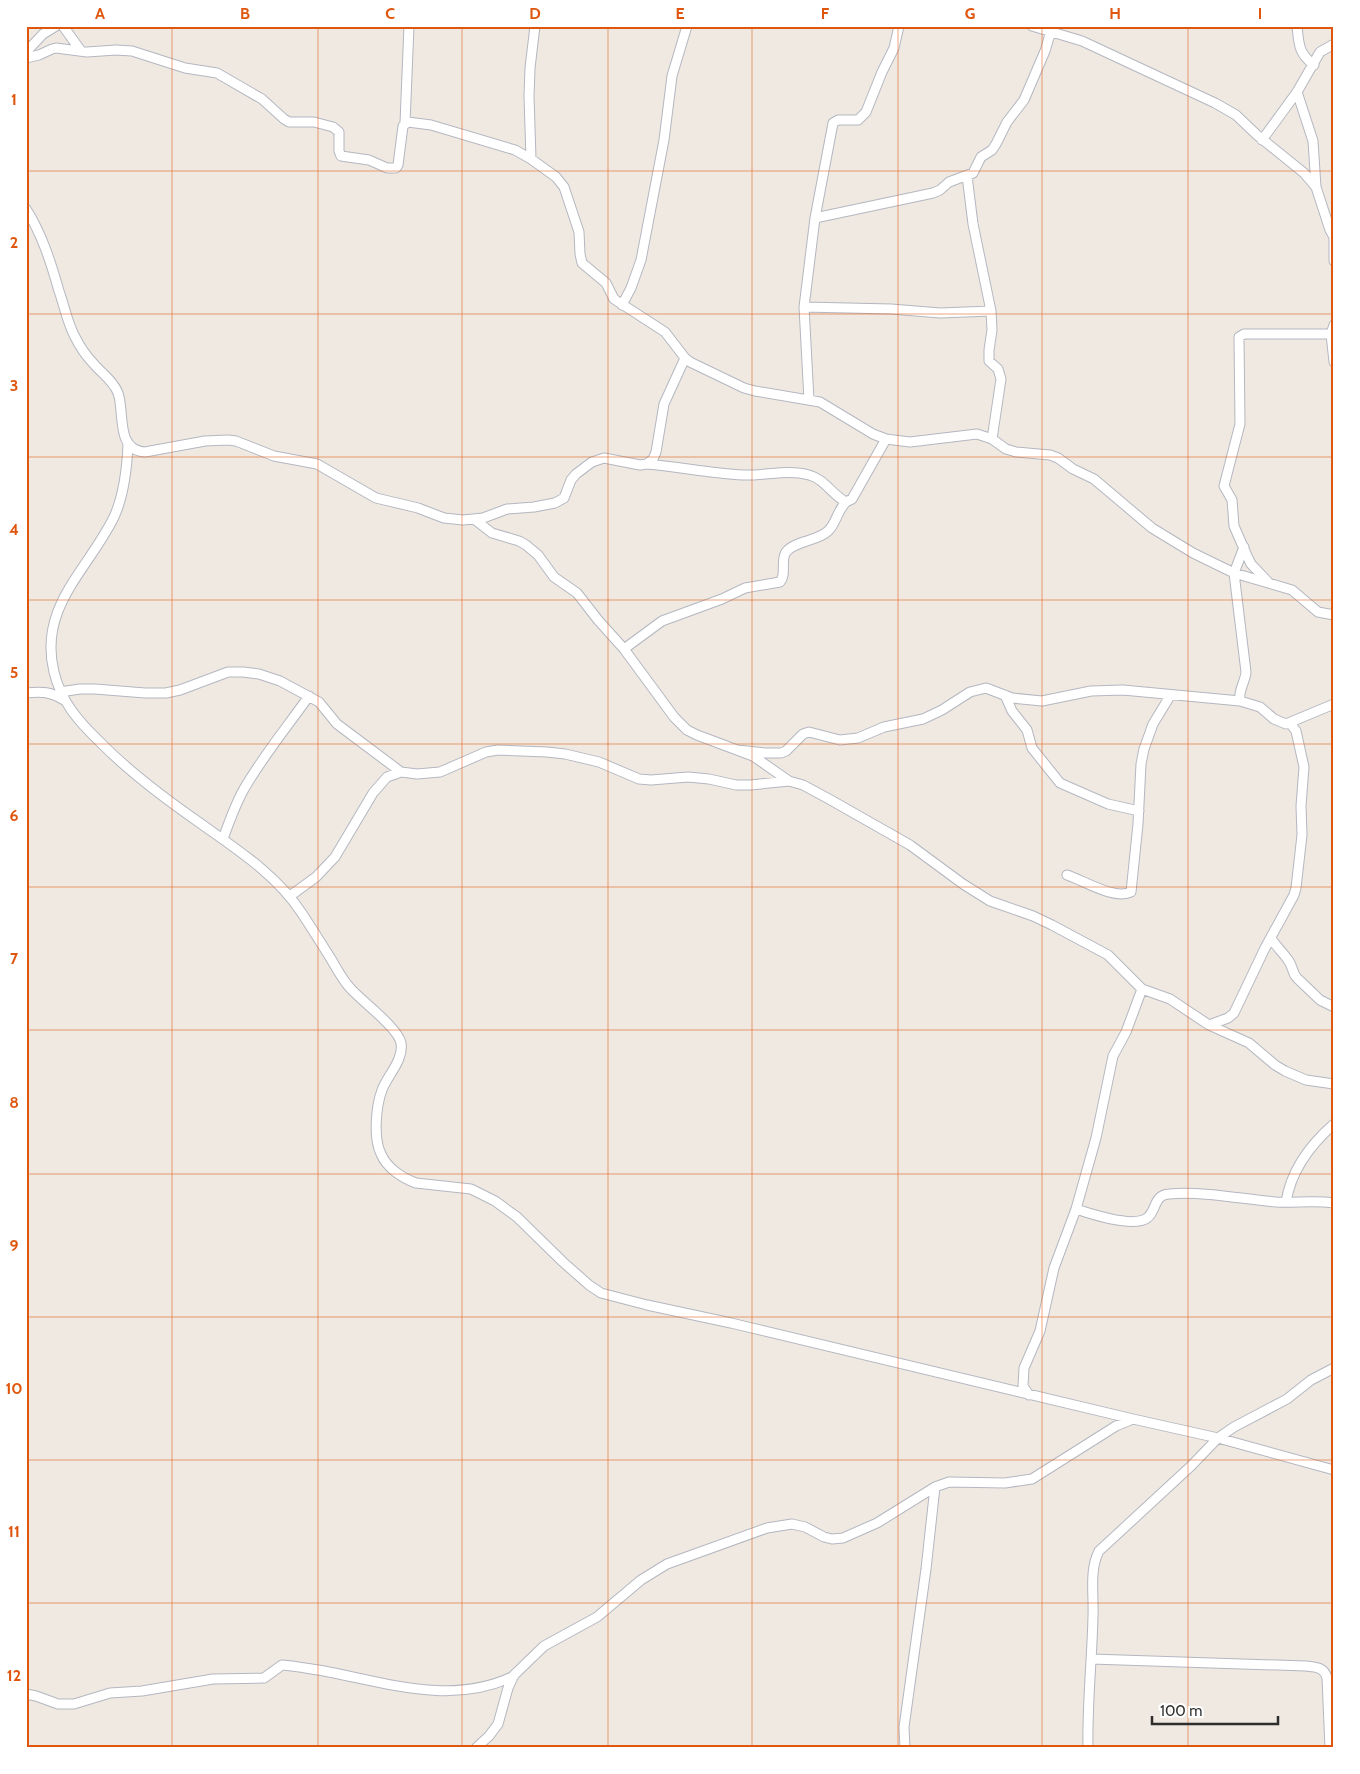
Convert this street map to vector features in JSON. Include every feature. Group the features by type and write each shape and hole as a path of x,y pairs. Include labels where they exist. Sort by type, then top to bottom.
{"street":[{"path":"26,52 43,34 56,26"},
{"path":"63,26 81,51"},
{"path":"26,58 40,55 52,49 132,51 185,68 217,73 262,99 284,120 289,122 314,122 336,128 340,132 339,151 341,156 369,160 388,168 396,168 405,123 409,26"},
{"path":"531,158 530,77 535,26"},
{"path":"622,305 631,288 641,260 664,140 672,76 687,26"},
{"path":"809,400 804,307 815,218 833,123 838,120 858,120 866,112 894,48 899,26"},
{"path":"1032,26 1082,41 1215,102 1236,115 1262,140 1304,173 1316,187"},
{"path":"1296,26 1300,51 1304,58 1314,65"},
{"path":"815,218 933,193 949,182 973,173 981,157 992,150 1007,122 1024,100 1045,50 1046,29"},
{"path":"1262,140 1297,92 1320,52 1334,44"},
{"path":"1297,92 1313,141 1316,187 1334,237 1334,261"},
{"path":"405,123 414,122 431,125 515,150 531,158 561,182 579,232 582,264 606,283 614,299 665,332 685,358 755,392 809,400 828,406 873,434 895,442 925,441 968,434 985,436 1006,449 1016,452 1042,454 1058,458 1072,469 1094,480 1152,528 1193,553 1234,573 1297,593 1321,614 1334,615"},
{"path":"967,176 973,224 991,311 992,330 989,361 998,369 1001,379 992,439"},
{"path":"26,209 37,228 52,267 70,328 92,362 110,380 118,394 122,424 128,444 122,495 113,517 67,590 53,625 50,650 55,676 62,696 71,711 120,763 223,839 270,876 290,896 349,988 391,1026 401,1041 402,1048 398,1060 382,1090 378,1103 376,1121 377,1141 381,1155 399,1174 416,1183 471,1189 495,1201 517,1217 563,1262 601,1293 1218,1438 1334,1470"},
{"path":"804,307 876,308 940,314 991,311"},
{"path":"1270,584 1251,564 1234,526 1232,500 1225,489 1224,483 1240,424 1239,337 1244,334 1332,330 1334,362"},
{"path":"647,464 653,459 656,452 664,404 685,358"},
{"path":"624,649 662,621 722,599 745,588 780,582 783,579 786,551 791,547 823,535 829,530 837,512 846,502 852,499 886,439"},
{"path":"128,444 134,450 145,452 205,442 236,441 274,456 317,464 376,498 418,508 444,518 483,518 500,510 534,508 560,501 567,493 571,480 576,474 599,459 604,458 640,465 647,464 744,475 797,473 811,475 820,480 846,502"},
{"path":"474,519 492,533 519,541 532,549 554,578 577,593 624,649 674,717 683,726 697,735 753,756 789,781 803,785 910,845 990,902 1046,922 1108,955 1142,989 1170,999 1208,1025 1249,1043 1285,1071 1306,1080 1334,1084"},
{"path":"1240,702 1239,692 1246,672 1234,573 1244,547"},
{"path":"26,694 47,692 62,696 88,689 145,694 166,693 180,690 228,672 259,674 280,681 309,696 325,708 337,724 401,772"},
{"path":"738,750 781,753 786,751 803,734 809,732 840,740 858,738 884,727 923,719 970,692 982,688 993,689 1005,695 1042,701 1091,691 1123,690 1240,702 1260,707 1281,723 1290,723 1334,704"},
{"path":"1005,695 1012,711 1027,730 1032,748 1060,783 1093,799 1121,808 1139,811"},
{"path":"223,839 236,805 251,777 266,753 282,735 309,696"},
{"path":"1067,875 1108,892 1130,893 1139,811 1139,784 1144,749 1153,724 1170,696"},
{"path":"1208,1025 1228,1018 1234,1013 1294,895 1302,834 1304,767 1298,737 1290,723"},
{"path":"290,896 316,877 335,857 382,780 401,772 417,774 440,772 486,752 498,750 547,752 584,758 614,767 639,779 688,777 736,785 789,781"},
{"path":"1271,938 1277,949 1289,961 1294,975 1320,1000 1334,1006"},
{"path":"1029,1395 1022,1382 1024,1368 1040,1331 1054,1268 1076,1209 1096,1138 1113,1056 1126,1032 1142,989"},
{"path":"1286,1202 1296,1170 1325,1131 1334,1124"},
{"path":"1076,1209 1103,1217 1140,1221 1150,1216 1158,1200 1166,1194 1222,1196 1286,1202 1334,1203"},
{"path":"1088,1748 1093,1569 1094,1560 1099,1551 1191,1466 1218,1438 1234,1427 1287,1399 1311,1380 1334,1368"},
{"path":"476,1748 498,1724 508,1688 514,1676 544,1646 597,1617 641,1580 667,1564 767,1528 782,1525 792,1524 805,1527 832,1539 843,1538 877,1523 935,1487 949,1482 1005,1483 1032,1479 1116,1426 1133,1419"},
{"path":"905,1748 904,1727 926,1569 935,1487"},
{"path":"1091,1659 1306,1666 1322,1669 1327,1678 1330,1748"},
{"path":"26,1694 58,1704 74,1704 110,1693 142,1691 213,1679 261,1679 270,1676 282,1665 432,1691 463,1690 486,1686 514,1676"}]}
